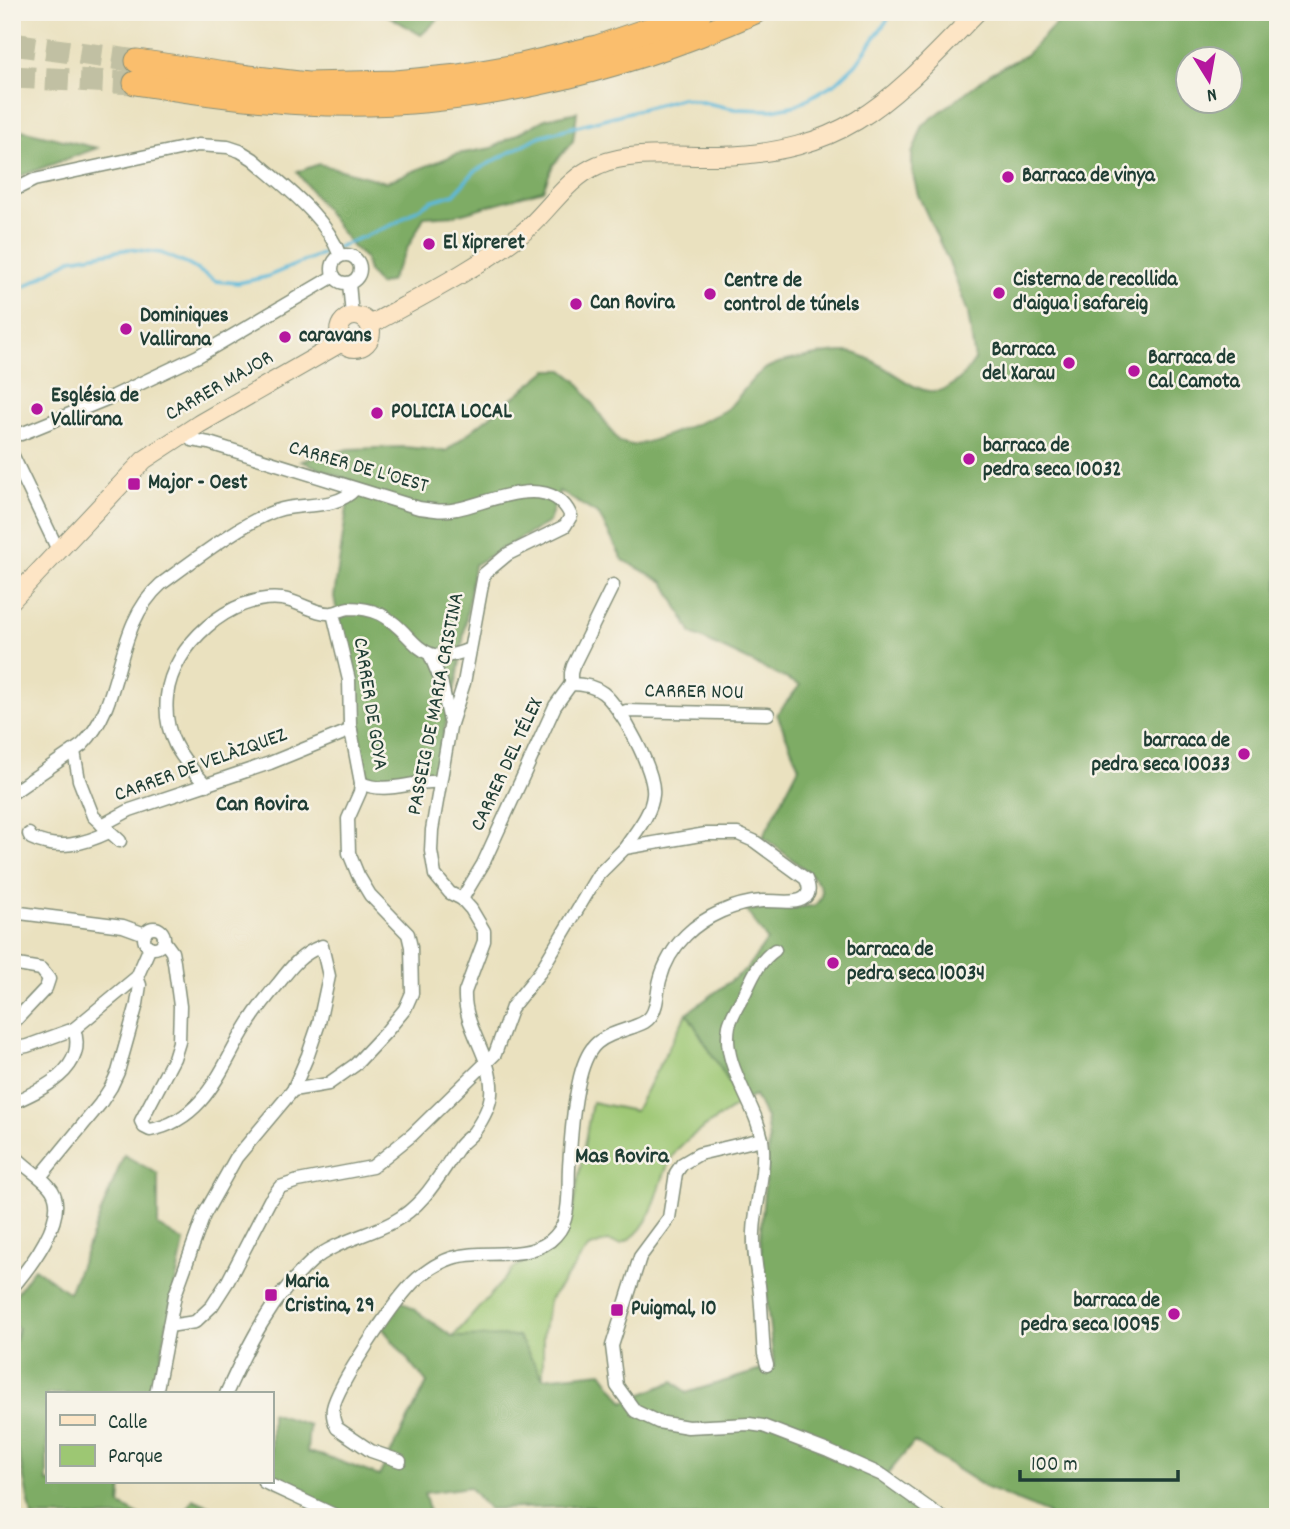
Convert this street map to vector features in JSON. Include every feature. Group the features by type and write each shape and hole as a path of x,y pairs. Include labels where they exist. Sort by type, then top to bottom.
{"highway":[{"path":"700,12 597,47 523,65 458,76 396,82 307,84 225,74 136,72 231,98 307,103 398,102 462,97 609,66 694,39 755,12"}],"street":[{"path":"370,325 504,247 532,225 576,178 600,163 632,158 779,151 815,141 853,124 904,86 977,12"},
{"path":"12,191 34,180 198,145 228,147 253,159 313,215 335,242 340,256"},
{"path":"340,256 354,257 359,265 357,278 349,283 341,283 334,276 332,266 340,256"},
{"path":"16,436 87,408 198,356 334,276"},
{"path":"349,283 352,316"},
{"path":"352,316 362,317 370,325 370,339 362,347 352,349 342,342 339,328 352,316"},
{"name":"CARRER MAJOR","path":"12,600 144,460 199,424 342,342"},
{"path":"199,424 209,443"},
{"name":"CARRER DE L'OEST","path":"183,435 192,440 419,508 439,511 456,509 516,493 543,493 563,502 571,516"},
{"path":"12,454 16,470 58,550"},
{"path":"12,793 74,751 91,735 99,722 133,621 155,590 186,566 264,516 287,508 343,499 355,489"},
{"name":"PASSEIG DE MARIA CRISTINA","path":"227,1392 265,1314 308,1265 324,1253 395,1221 432,1190 461,1144 473,1134 486,1110 491,1095 486,1063 464,999 484,941 484,931 480,920 462,899 444,886 435,875 432,830 450,727 464,683 484,573 508,554 565,526 571,516"},
{"path":"571,684 573,666 613,585"},
{"path":"205,785 173,743 166,722 170,677 187,646 210,624 261,600 280,598 333,613 349,608 366,609 381,614 412,643 430,655 441,681 450,727"},
{"name":"CARRER DE GOYA","path":"293,1090 328,1083 355,1065 405,1009 412,992 408,934 370,895 349,853 348,819 360,792 361,783 351,730 349,680 333,613"},
{"path":"430,655 459,654 470,649"},
{"name":"CARRER DEL TÉLEX","path":"462,899 483,864 555,706 571,684 596,689 607,698 620,714 652,777 654,790 651,807 625,848"},
{"name":"CARRER NOU","path":"620,714 626,711 768,714"},
{"name":"CARRER DE VELÀZQUEZ","path":"74,751 85,798 93,816 106,829 130,810 270,763 351,730"},
{"path":"361,783 372,788 390,788 440,782"},
{"path":"29,834 41,843 67,845 79,844 106,829 120,841"},
{"path":"169,1326 195,1322 212,1306 228,1281 270,1199 280,1187 372,1167 412,1135 495,1054 512,1007 540,972 598,875 625,848 706,834 746,836 803,877 808,885 808,892 801,900 760,901 740,905 699,923 685,936 666,964 651,1016 644,1023 598,1040 586,1058 580,1077 573,1123 569,1198 565,1221 557,1234 549,1241 529,1250 452,1258 410,1285 386,1317 340,1392 332,1412 337,1428 371,1451 400,1461"},
{"path":"12,912 123,926 145,934"},
{"path":"145,934 156,928 162,933 172,952 180,1006 179,1042 174,1058 141,1121 150,1130 183,1115 203,1099 218,1080 243,1031 259,1007 306,952 322,946 329,976 319,1023 293,1090 236,1158 204,1215 175,1295 156,1392"},
{"path":"145,934 145,942 150,947 158,947 164,941"},
{"path":"12,1049 74,1029 137,977 150,947"},
{"path":"767,1365 753,1252 763,1160 762,1139 757,1117 735,1069 728,1042 733,1014 755,971 765,957 775,950"},
{"path":"12,964 41,969 49,979 46,988 12,1024"},
{"path":"40,1177 111,1087 118,1072 137,1003 140,985 137,977"},
{"path":"12,1103 37,1092 64,1071 73,1059 77,1047 74,1029"},
{"path":"762,1139 699,1154 682,1164 676,1173 669,1218 640,1258 615,1335 612,1346 617,1386 635,1410 658,1422 688,1427 737,1424 763,1426 828,1451 883,1475 941,1517"},
{"path":"12,1152 53,1191 57,1205 56,1217 41,1247 12,1288"},
{"path":"268,1484 339,1517"}],"green space":[{"path":"382,12 446,12 421,35"},
{"path":"1067,12 1278,12 1278,1517 1047,1517 1048,1513 987,1488 914,1442 881,1482 928,1517 599,1517 593,1506 488,1509 469,1487 424,1493 431,1517 340,1517 273,1483 273,1414 309,1425 307,1452 379,1476 427,1383 375,1319 399,1299 453,1337 518,1336 543,1378 602,1372 624,1402 674,1381 686,1393 774,1366 760,1238 769,1141 766,1118 755,1096 741,1102 687,1013 747,969 767,940 746,910 814,906 820,899 821,892 820,886 811,875 763,837 799,767 777,714 800,685 692,634 664,582 623,560 599,515 559,491 549,522 474,565 458,674 434,773 382,783 362,772 351,731 352,684 334,597 351,481 301,461 349,449 404,447 446,451 548,370 563,370 577,381 619,442 632,445 668,435 722,412 767,368 788,360 821,354 854,353 872,360 917,387 931,391 945,389 959,380 975,360 968,313 951,267 918,195 912,171 912,154 923,125 991,73 1026,55"},
{"path":"577,112 573,141 553,165 543,190 456,215 424,217 390,281 379,285 368,271 365,258 353,247 297,172 319,164 386,182 457,154 492,148 545,119"},
{"path":"12,125 13,128 97,148 12,179"},
{"path":"687,1013 741,1102 678,1149 666,1168 654,1205 642,1228 621,1244 607,1241 588,1248 549,1301 543,1336 543,1379 453,1337 515,1267 559,1242 571,1219 592,1102 635,1111"},
{"path":"124,1155 158,1174 158,1226 184,1242 155,1392 46,1392 46,1484 122,1484 120,1505 142,1517 32,1517 18,1451 12,1450 12,1353 18,1328 12,1325 12,1300 34,1268 69,1293"},
{"path":"193,1499 234,1517 183,1517"}],"waterway":[{"path":"26,286 71,259 129,249 161,253 216,281 238,283 266,277 394,224 431,201 454,194 475,171 540,136 682,98 735,109 772,110 797,105 837,82 856,64 893,12"}],"tunnel":[{"path":"12,44 137,61"},
{"path":"12,77 135,83"}],"place":[{"name":"Barraca de vinya","path":"1008,177"},
{"name":"El Xipreret","path":"429,244"},
{"name":"Cisterna de recollida d'aigua i safareig","path":"999,293"},
{"name":"Centre de control de túnels","path":"710,294"},
{"name":"Can Rovira","path":"576,304"},
{"name":"Dominiques Vallirana","path":"126,329"},
{"name":"caravans","path":"285,337"},
{"name":"Barraca del Xarau","path":"1069,363"},
{"name":"Barraca de Cal Camota","path":"1134,371"},
{"name":"Església de Vallirana","path":"37,409"},
{"name":"POLICIA LOCAL","path":"377,413"},
{"name":"barraca de pedra seca 10032","path":"969,459"},
{"name":"Major - Oest","path":"134,484"},
{"name":"barraca de pedra seca 10033","path":"1244,754"},
{"name":"barraca de pedra seca 10034","path":"833,963"},
{"name":"Maria Cristina, 29","path":"271,1295"},
{"name":"Puigmal, 10","path":"617,1310"},
{"name":"barraca de pedra seca 10095","path":"1174,1314"}],"district":[{"name":"Can Rovira","path":"262,805"},
{"name":"Mas Rovira","path":"622,1157"}]}
